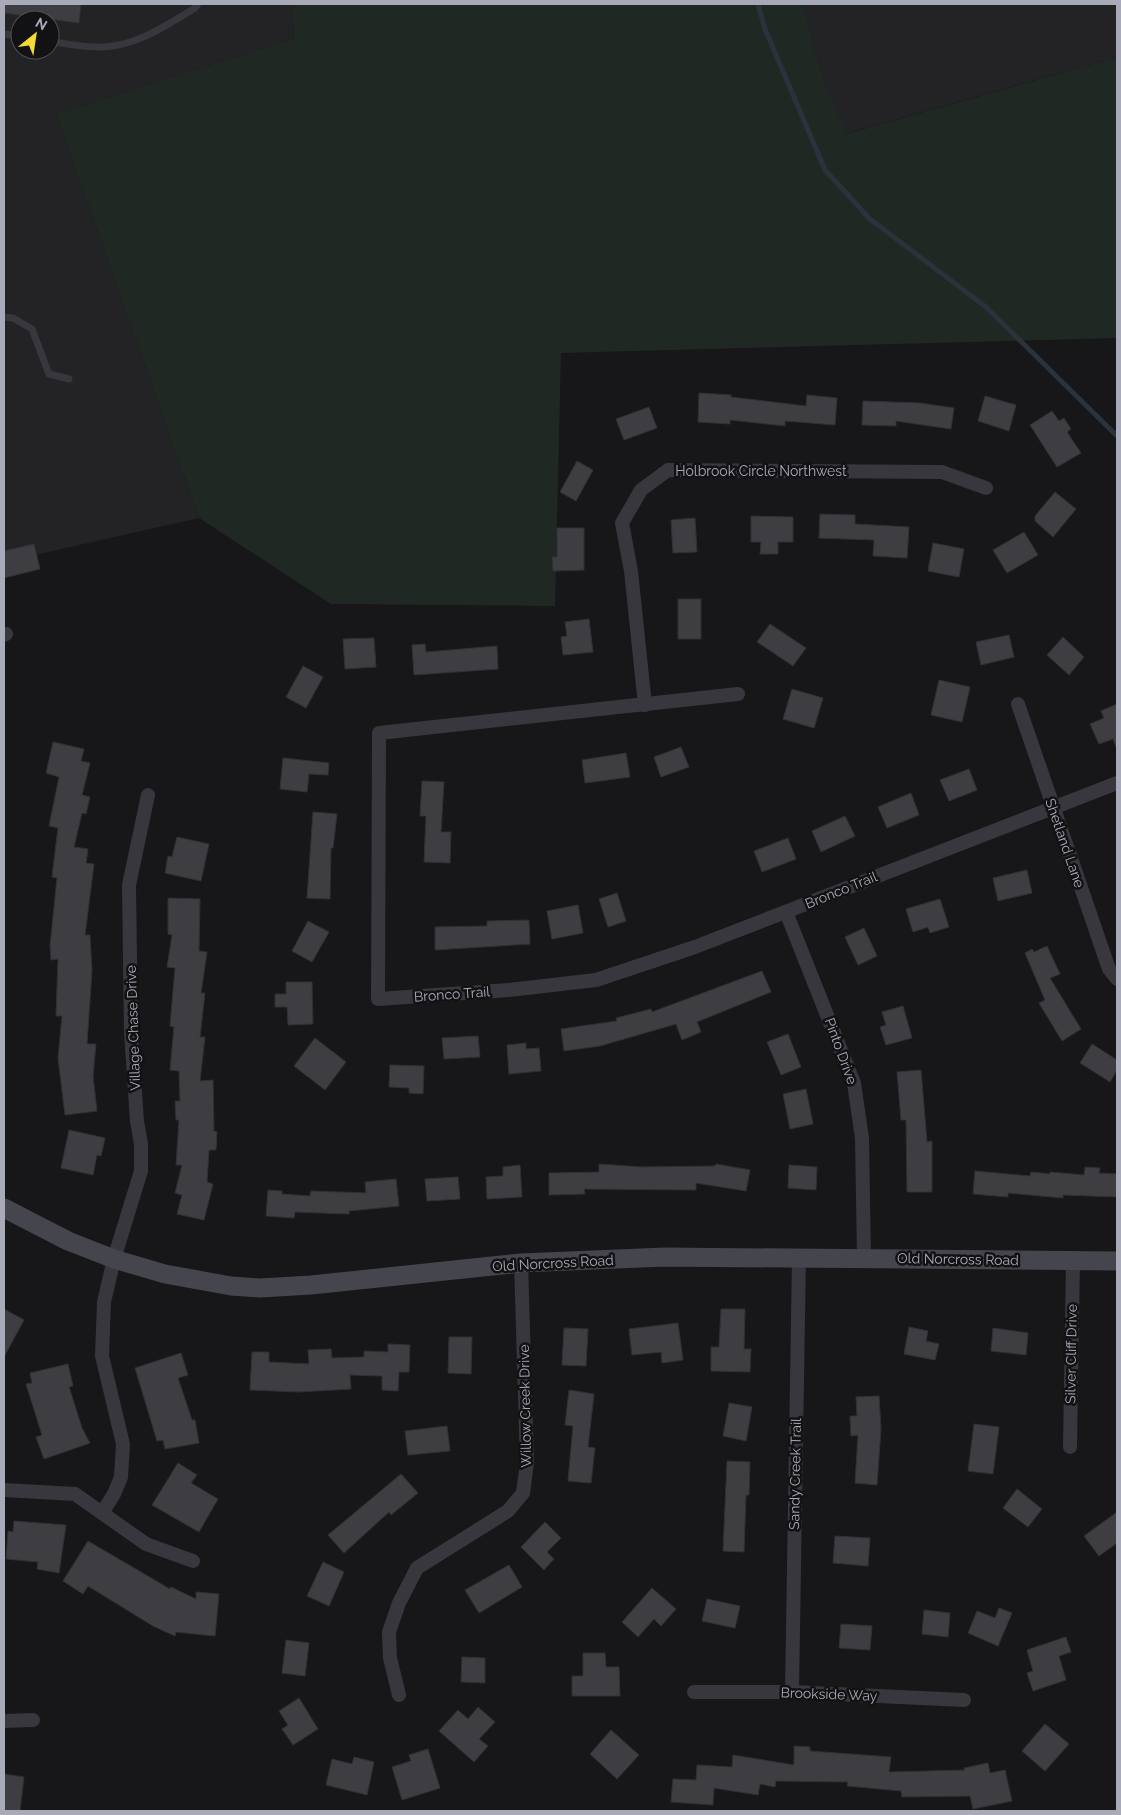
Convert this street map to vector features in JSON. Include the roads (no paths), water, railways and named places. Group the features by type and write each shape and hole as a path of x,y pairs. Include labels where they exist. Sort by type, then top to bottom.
{"street":[{"name":"Holbrook Circle Northwest","path":"644,705 631,571 622,523 641,490 668,470 942,472 986,488"},
{"name":"Bronco Trail","path":"738,694 379,733 378,999 509,990 596,980 695,947 1052,806 1117,783"},
{"name":"Shetland Lane","path":"1018,704 1109,969 1117,979"},
{"name":"Village Chase Drive","path":"102,1512 114,1494 120,1477 123,1444 102,1356 104,1302 114,1259 141,1171 141,1144 137,1121 131,1032 128,885 148,795"},
{"name":"Pinto Drive","path":"786,912 854,1083 862,1138 864,1258"},
{"name":"Old Norcross Road","path":"4,1208 68,1241 114,1259 165,1274 231,1286 260,1288 311,1285 521,1263 665,1257 799,1256 1117,1261"},
{"name":"Sandy Creek Trail","path":"792,1692 799,1256"},
{"name":"Silver Cliff Drive","path":"1070,1447 1073,1260"},
{"name":"Willow Creek Drive","path":"399,1695 390,1658 389,1632 399,1603 417,1568 508,1511 523,1492 527,1463 521,1263"},
{"path":"4,1490 75,1494 146,1544 192,1561"},
{"name":"Brookside Way","path":"694,1692 792,1692 964,1700"},
{"path":"4,1721 34,1720"}],"lane":[{"path":"60,42 104,47 124,43 154,33 195,5"},
{"path":"4,317 13,318 32,329 49,374 69,379"}],"waterway":[{"path":"758,4 765,29 825,170 870,219 986,307 1117,436"}]}
